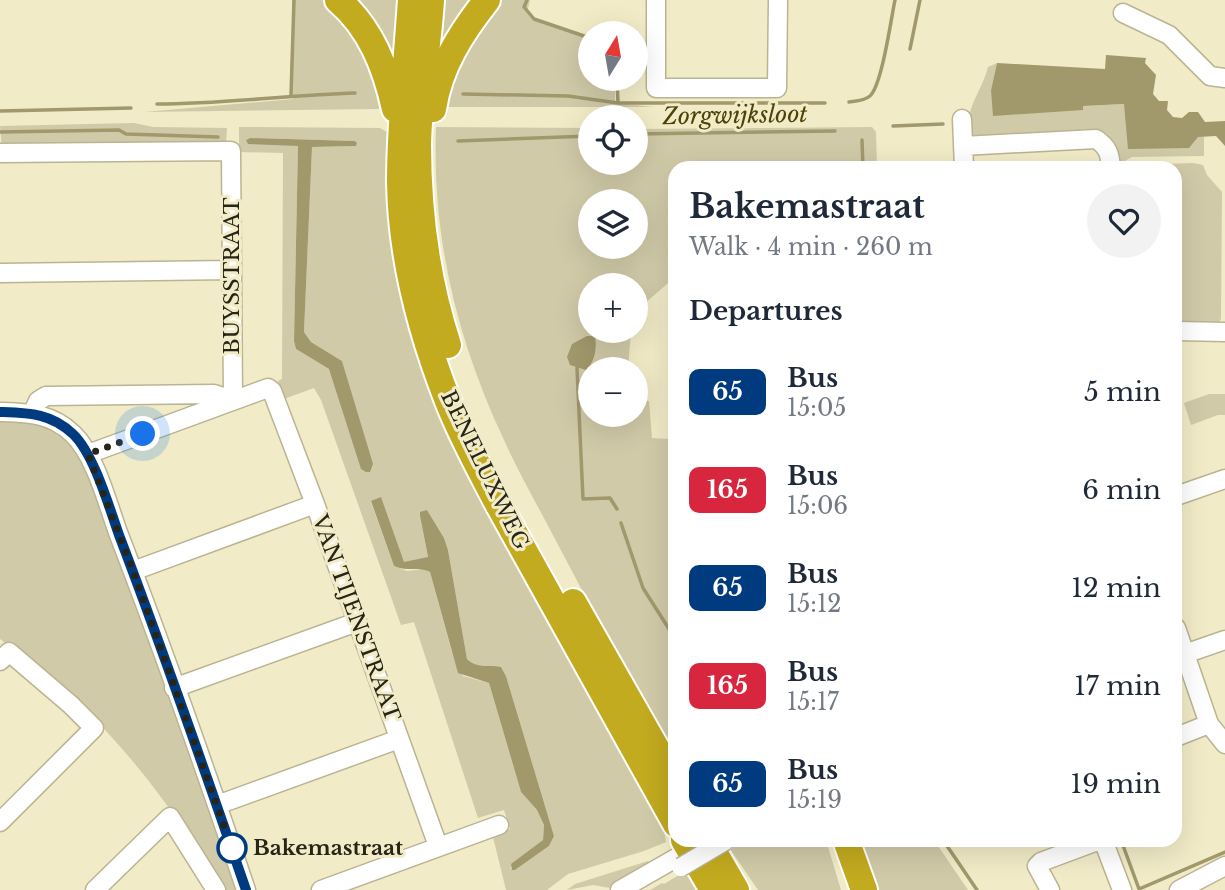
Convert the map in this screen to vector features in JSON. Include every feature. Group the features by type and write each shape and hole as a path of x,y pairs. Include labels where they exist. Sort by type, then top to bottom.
{"highway":[{"path":"338,0 351,10 380,57 389,83 401,138"},
{"name":"BENELUXWEG","path":"411,0 400,184 410,274 423,326 448,401 497,502 668,810"},
{"name":"BENELUXWEG","path":"431,0 418,142 423,229 442,328 463,391 511,492 668,769"},
{"path":"420,190 435,96 461,32 486,0"},
{"path":"710,847 717,868 736,890"},
{"path":"831,847 846,890"},
{"path":"849,847 864,890"},
{"path":"681,855 717,868 745,890"}],"street":[{"path":"656,0 656,88 777,88 778,0"},
{"path":"1123,13 1169,35 1218,77"},
{"path":"962,119 964,161"},
{"path":"963,146 1096,139 1104,145 1110,161"},
{"name":"BUYSSTRAAT","path":"0,153 231,151 233,400"},
{"path":"0,273 231,270"},
{"path":"1182,331 1225,332"},
{"name":"VAN TIJENSTRAAT","path":"233,400 268,388 272,391 439,846"},
{"path":"33,412 38,401 46,396 214,394 233,400"},
{"path":"88,454 233,400"},
{"path":"0,412 33,412 58,422 75,436 88,454 133,571 246,890"},
{"path":"1182,494 1225,479"},
{"path":"133,571 315,504"},
{"path":"174,688 358,622"},
{"path":"1182,655 1225,640"},
{"path":"0,821 94,728 5,656"},
{"path":"1182,657 1209,724 1225,744"},
{"path":"1182,735 1209,724"},
{"path":"217,805 400,739"},
{"path":"95,890 170,817 216,890"},
{"path":"321,890 499,825"},
{"path":"1051,890 1032,861 1041,862 1082,847"},
{"path":"1104,847 1122,890"},
{"path":"644,890 681,855"},
{"path":"620,890 681,855 717,868"},
{"path":"1179,890 1218,877"}],"shaded area":[{"path":"292,0 330,0 348,19 378,84 379,109 144,112 293,99"},
{"path":"349,0 401,0 394,75"},
{"path":"438,0 478,0 431,82"},
{"path":"491,0 530,0 527,13 531,18 578,34 578,91 615,91 615,103 635,105 578,107 437,107"},
{"path":"1106,55 1146,58 1145,63 1156,75 1153,94 1159,101 1168,101 1167,110 1173,117 1182,118 1189,112 1198,112 1205,122 1225,121 1225,146 1216,136 1198,137 1189,148 1128,149 1124,104 1083,106 1083,110 993,116 991,90 997,63 1105,69"},
{"path":"997,63 991,90 1083,110 1083,106 1125,104 1198,137 1204,136 1204,156 1132,157 1125,161 1116,161 1115,148 968,138 969,117 988,67"},
{"path":"134,123 153,127 227,128 226,145 2,149 0,126"},
{"path":"239,127 380,128 387,132 390,209 402,287 422,364 447,437 650,801 664,830 666,842 568,874 547,890 506,890 493,837 510,829 504,810 478,818 414,622 401,625 321,400 314,388 284,399 278,381 282,379 283,153 239,152","holes":["250,138 357,143 356,146 312,147 304,332 311,342 342,361 373,469 329,369 296,349 294,341 298,146 246,140","381,498 404,563 428,558 420,516 427,510 448,550 467,659 479,665 501,667 506,676 554,836 549,846 515,870 510,868 543,840 544,825 537,810 521,792 489,683 463,676 452,652 430,572 424,569 407,571 394,566 371,502"]},
{"path":"436,127 578,128 578,175 648,175 648,129 872,127 876,132 877,161 668,161 668,283 648,301 648,273 578,273 578,343 630,343 629,357 578,357 578,427 648,427 648,401 652,438 668,439 668,744 510,453 473,365 451,288 438,209"},
{"path":"250,138 357,143 356,146 312,147 304,332 311,342 342,361 373,464 370,472 361,469 329,369 296,349 294,341 298,146 248,144 246,140"},
{"path":"1182,163 1203,165 1207,175 1222,192 1221,319 1218,323 1182,323"},
{"path":"578,341 578,343 596,343 593,357 578,357 578,368 570,365 567,357 572,344"},
{"path":"1209,394 1225,394 1225,415 1191,425 1184,403"},
{"path":"0,420 45,423 71,441 87,472 214,817 211,818 237,884 236,890 223,890 151,784 97,721 67,692 0,639"},
{"path":"381,497 404,562 428,557 420,516 420,512 427,510 448,550 467,659 479,665 501,667 506,676 554,836 549,846 515,870 512,870 511,864 543,840 544,825 537,810 521,792 489,683 458,673 430,572 394,566 371,501"},
{"path":"729,847 828,847 841,890 758,890"},
{"path":"855,847 939,847 968,890 870,890"},
{"path":"648,861 650,866 610,888 593,885 567,890 575,884"},
{"path":"684,872 697,890 650,890 664,884"}],"waterway":[{"path":"291,95 294,0"},
{"name":"Zorgwijksloot","path":"527,0 524,7 534,19 578,34"},
{"path":"849,102 865,99 874,89 882,66 895,0"},
{"path":"910,49 920,0"},
{"name":"Zorgwijksloot","path":"618,91 618,103"},
{"path":"157,104 355,93"},
{"name":"Zorgwijksloot","path":"463,94 568,96 618,103 825,103"},
{"path":"0,111 131,108"},
{"path":"893,126 943,124"},
{"path":"0,132 119,130 126,134 218,137"},
{"name":"Zorgwijksloot","path":"648,134 835,131"},
{"name":"Zorgwijksloot","path":"458,141 578,136"},
{"path":"862,140 863,161"},
{"path":"577,368 583,499 610,498 617,509"},
{"path":"621,523 643,588 668,627"},
{"path":"948,847 977,890"},
{"path":"1124,847 1139,889 1225,852"}],"bus line":[{"name":"65","path":"0,412 33,412 58,422 75,436 88,454 133,571 246,890"}],"place":[{"name":"Bakemastraat","path":"232,848"}],"route":[{"path":"143,434 88,454 133,571 232,848"}]}
